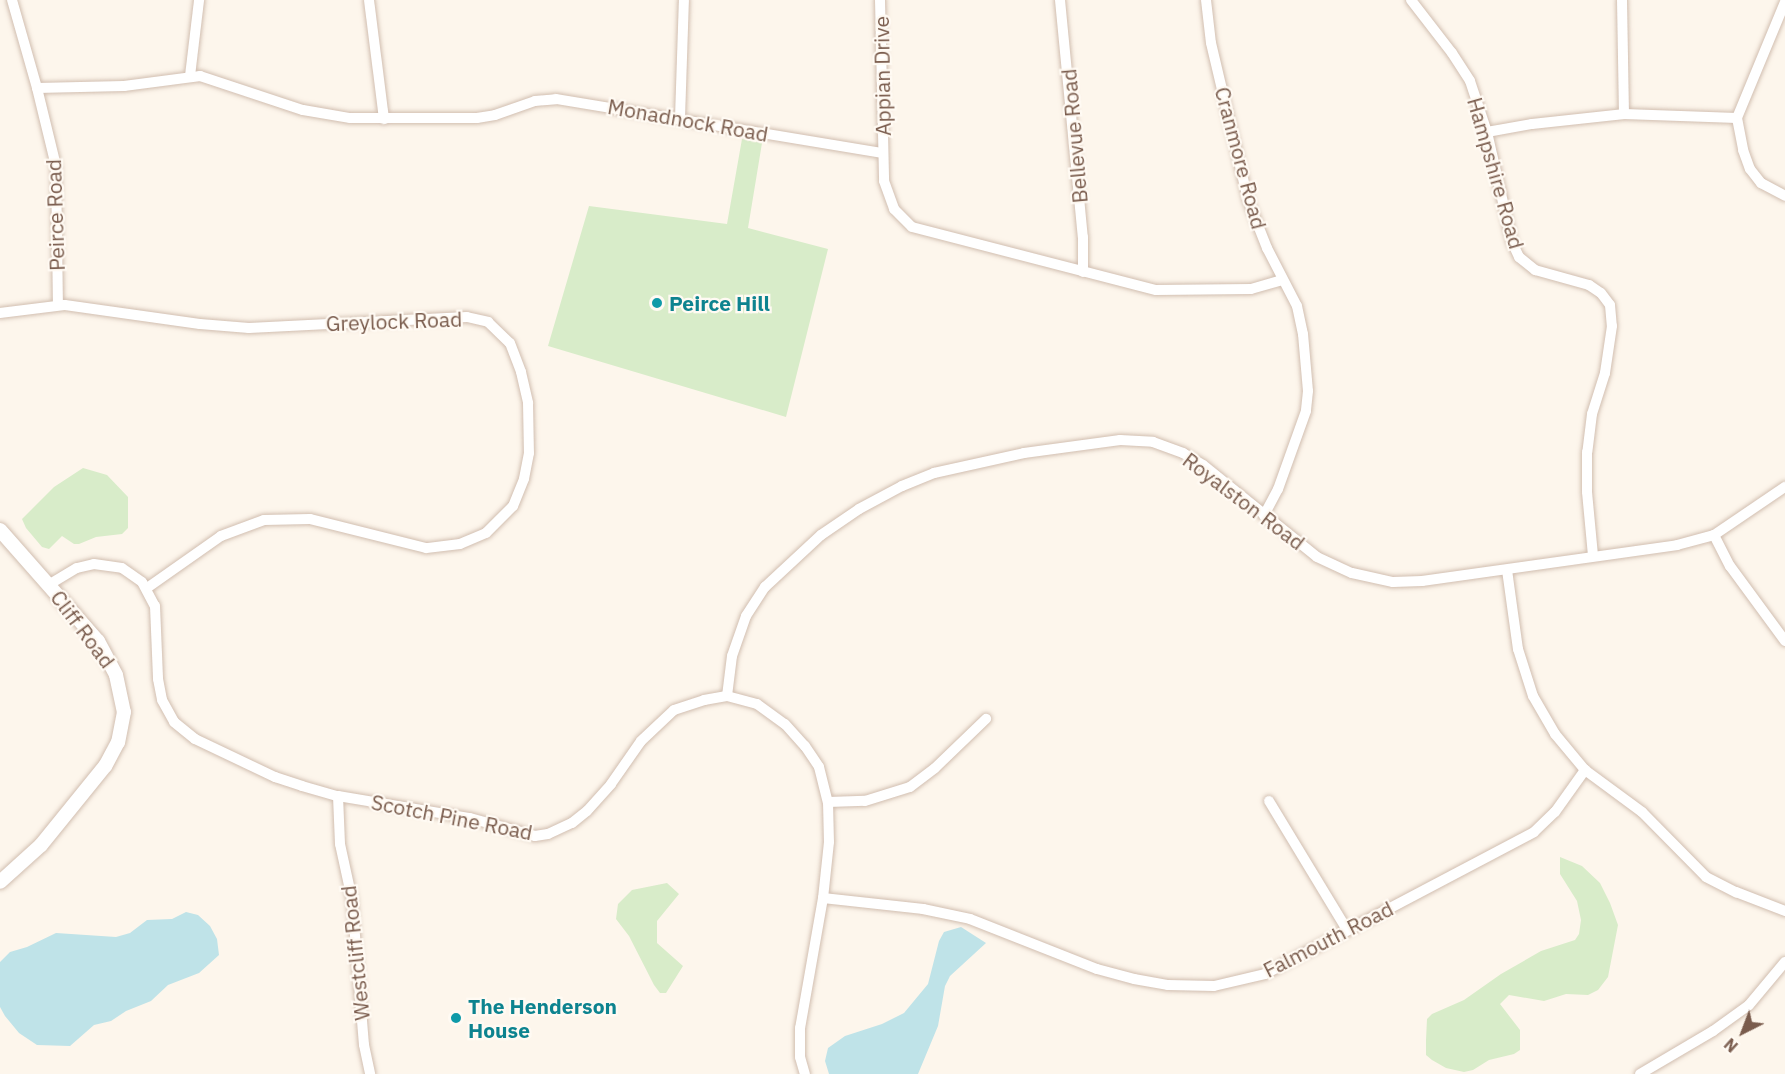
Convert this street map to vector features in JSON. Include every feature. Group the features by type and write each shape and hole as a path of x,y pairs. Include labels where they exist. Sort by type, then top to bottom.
{"street":[{"name":"Peirce Road","path":"12,0 37,88 56,174 58,305"},
{"path":"190,76 199,0"},
{"path":"369,0 384,119"},
{"path":"680,118 684,0"},
{"name":"Appian Drive","path":"880,0 884,153"},
{"name":"Bellevue Road","path":"1060,0 1082,226 1083,272"},
{"name":"Cranmore Road","path":"1206,0 1211,43 1245,190 1258,230 1301,318 1308,398 1305,417 1264,515"},
{"name":"Hampshire Road","path":"1411,0 1466,75 1487,132 1512,242 1519,257 1535,270 1576,280 1593,287 1608,301 1612,313 1605,374 1592,414 1587,452 1587,492 1593,556"},
{"path":"1622,0 1624,114"},
{"path":"1785,2 1737,118 1743,150 1750,169 1761,183 1785,196"},
{"name":"Monadnock Road","path":"37,88 130,85 190,76 215,79 315,113 338,117 384,119 483,117 545,99 680,118 884,153"},
{"path":"1487,132 1532,124 1624,114 1737,118"},
{"path":"884,153 887,196 897,213 912,227 1141,288 1170,291 1256,288 1283,280"},
{"path":"0,313 58,305"},
{"name":"Greylock Road","path":"58,305 200,324 249,327 471,317 483,320 498,330 510,344 518,362 530,414 528,462 513,506 500,521 481,536 459,544 426,548 316,520 269,519 245,525 221,536 147,588"},
{"name":"Royalston Road","path":"727,696 732,656 744,620 765,588 779,572 821,535 859,509 902,486 934,473 1052,449 1120,440 1145,440 1190,457 1317,557 1346,571 1370,579 1414,582 1677,545 1714,535 1785,487"},
{"name":"Cliff Road","path":"0,530 92,633 113,667 123,697 122,729 113,754 96,778 34,852 0,882"},
{"path":"1714,535 1730,566 1785,641"},
{"path":"50,584 83,566 106,564 128,571 147,588"},
{"path":"1507,570 1518,649 1533,696 1555,734 1585,770 1642,812 1706,877 1785,911"},
{"name":"Scotch Pine Road","path":"147,588 156,612 160,694 174,722 195,739 275,777 338,796 470,818 535,836 548,834 572,823 586,811 611,784 641,741 674,711 704,700 727,696 757,704 785,724 819,767 828,802 828,842 823,898 800,1028 800,1057 805,1074"},
{"path":"828,802 865,801 910,787 935,768 986,718"},
{"name":"Falmouth Road","path":"823,898 923,909 970,919 1097,969 1168,985 1214,986 1265,974 1534,832 1555,812 1585,770"},
{"name":"Westcliff Road","path":"338,796 340,844 352,899 364,1045 370,1074"},
{"path":"1269,801 1347,930"},
{"path":"1640,1074 1713,1031 1749,1005 1785,962"}],"green space":[{"name":"Peirce Hill","path":"742,139 762,143 748,228 828,249 786,417 548,346 589,206 727,224"},
{"path":"83,468 107,475 128,497 128,528 122,534 96,537 79,544 74,544 62,536 49,549 42,547 26,528 22,519 54,487"},
{"path":"1560,857 1582,866 1600,883 1610,903 1618,925 1608,977 1598,990 1588,995 1566,994 1544,1001 1509,995 1500,1004 1520,1030 1520,1050 1514,1054 1489,1060 1473,1070 1464,1072 1446,1068 1432,1060 1426,1055 1426,1040 1427,1019 1432,1014 1464,1000 1501,974 1541,951 1575,940 1579,934 1581,920 1577,901 1560,874"},
{"path":"667,883 679,894 657,921 657,943 683,966 666,993 660,993 629,936 616,919 618,904 632,890"}],"water":[{"path":"186,912 198,915 210,926 217,939 219,955 199,973 168,985 151,1001 126,1011 111,1021 94,1025 70,1046 37,1045 19,1033 0,1007 0,962 10,952 27,947 56,933 116,937 130,933 147,920 172,919"},
{"path":"961,927 986,943 950,976 945,986 938,1026 918,1074 829,1074 825,1061 828,1048 845,1036 882,1024 904,1013 928,984 939,941 944,932"}],"place":[{"name":"Peirce Hill","path":"657,303"},
{"name":"The Henderson House","path":"456,1018"}]}
